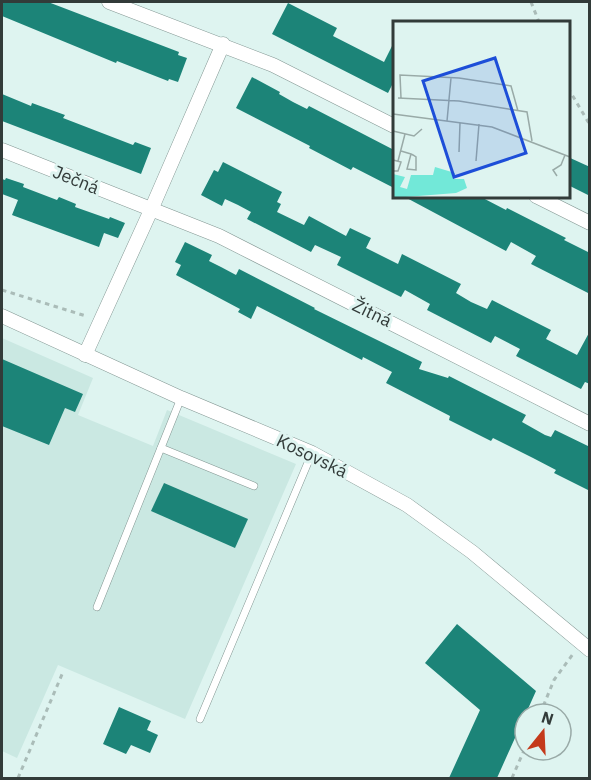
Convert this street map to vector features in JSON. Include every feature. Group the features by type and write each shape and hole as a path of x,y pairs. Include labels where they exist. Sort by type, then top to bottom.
{"street":[{"path":"109,2 273,65 393,125"},
{"path":"85,355 223,44"},
{"name":"Ječná","path":"2,150 151,210"},
{"path":"540,198 590,224"},
{"name":"Žitná","path":"151,210 219,236 590,424"},
{"name":"Kosovská","path":"2,316 181,398 312,453 407,505 472,552 586,647"}],"lane":[{"path":"98,607 181,398"},
{"path":"161,448 254,486"},
{"path":"201,719 312,453"}],"path":[{"path":"531,2 538,21"},
{"path":"570,91 590,125"},
{"path":"2,290 87,317"},
{"path":"545,702 555,680 586,647"},
{"path":"18,778 63,672"},
{"path":"512,778 519,762"}],"shaded area":[{"path":"2,338 93,378 78,415 153,446 167,410 296,464 185,719 58,665 17,758 2,751"}],"building":[{"path":"2,2 48,2 179,52 178,55 187,58 178,82 169,79 168,81 117,61 116,63 2,16"},
{"path":"288,3 337,28 333,36 384,62 393,44 393,83 388,93 272,34"},
{"path":"252,77 293,102 307,109 309,106 393,149 393,187 353,167 351,170 236,108"},
{"path":"2,94 31,106 32,103 65,115 63,118 133,145 135,142 151,148 141,174 2,121"},
{"path":"570,158 590,167 590,196 570,186"},
{"path":"223,162 282,192 277,202 281,204 277,212 304,225 309,216 346,236 350,228 371,238 366,248 398,264 402,254 461,284 456,293 471,302 487,309 492,300 551,330 546,339 577,355 590,331 590,384 585,382 581,389 516,356 520,349 495,336 491,343 427,310 430,304 405,290 401,297 337,265 341,257 315,245 311,252 247,219 251,212 238,205 225,199 222,206 201,195 214,170 218,172"},
{"path":"6,178 57,200 59,197 76,204 75,207 125,223 118,238 104,233 99,247 12,215 18,200 2,194 2,179"},
{"path":"407,198 483,198 566,238 564,240 590,253 590,294 531,264 536,256 511,242 506,251"},
{"path":"185,242 212,255 209,261 236,275 239,269 422,362 419,369 448,378 449,376 526,415 522,422 545,435 551,437 555,430 590,447 590,491 554,473 556,470 533,458 493,438 491,441 449,420 450,416 386,383 392,372 363,357 362,360 257,306 251,319 238,312 240,309 176,275 181,265 175,262"},
{"path":"2,359 83,394 75,412 65,408 49,445 2,426"},
{"path":"164,483 248,519 235,548 151,511"},
{"path":"457,624 536,691 531,702 513,702 513,742 497,778 449,778 480,710 425,663"},
{"path":"119,707 151,721 147,730 158,735 150,753 131,745 126,754 103,744"}]}
